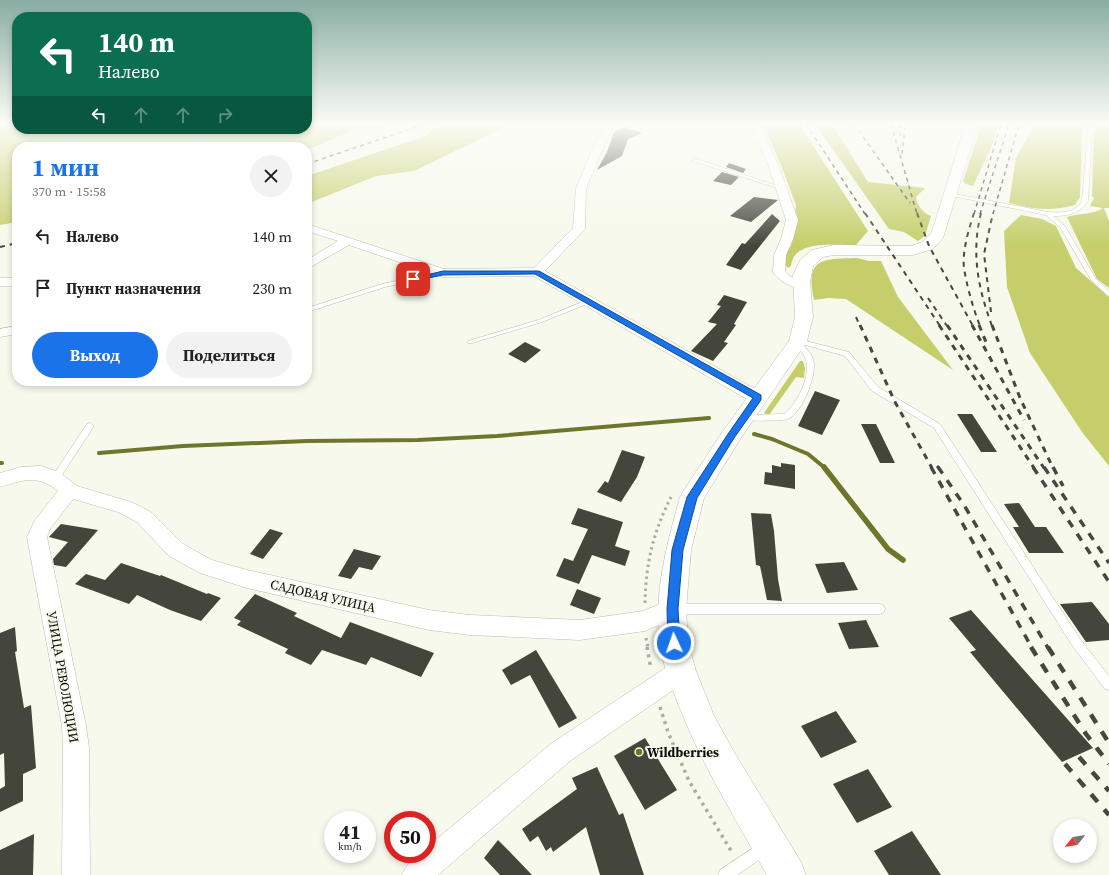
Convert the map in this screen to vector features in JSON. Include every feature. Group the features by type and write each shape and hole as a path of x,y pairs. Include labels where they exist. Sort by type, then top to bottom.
{"main road":[{"path":"788,875 719,758 703,727 681,671 674,643 672,609 678,550 692,497 797,342 804,318 802,284 803,271 808,261 826,252 857,250 910,250 929,246 938,235 959,165"}],"street":[{"path":"537,272 579,229 581,188 591,165"},
{"path":"773,165 779,187 792,220 788,239 780,255 779,272 786,280 802,284"},
{"path":"312,229 443,273 537,272 590,301 751,408"},
{"path":"312,262 347,241"},
{"path":"0,282 12,282"},
{"path":"0,333 12,331"},
{"name":"САДОВАЯ УЛИЦА","path":"0,480 35,473 46,474 62,484 138,513 148,521 176,550 207,568 247,579 430,620 470,625 575,630 593,629 645,621 672,609"},
{"name":"УЛИЦА РЕВОЛЮЦИИ","path":"62,484 37,537 74,726 76,748 76,875"},
{"path":"416,875 561,752 681,671"}],"lane":[{"path":"710,165 779,187"},
{"path":"950,195 1048,214 1060,214 1077,210 1083,206 1085,201 1088,165"},
{"path":"1048,214 1062,226 1094,280 1109,294"},
{"path":"312,308 384,285 443,273"},
{"path":"470,342 540,321 590,301"},
{"path":"751,408 786,417 796,404 807,387 810,366 807,355 797,342"},
{"path":"797,342 848,354 875,389 937,426 1076,642 1109,685"},
{"path":"62,484 90,426"},
{"path":"672,609 880,609"},
{"path":"725,875 769,844"}],"path":[{"path":"0,170 5,174"},
{"path":"674,493 661,518 649,549 645,577 645,621 647,645 655,689 668,732 689,781 740,865"}],"green space":[{"path":"0,165 12,165 12,223 0,225"},
{"path":"340,165 427,165 414,171 376,176 312,202 312,174"},
{"path":"781,165 825,165 868,231 856,245 817,245 807,247 799,251 794,257 791,266 788,268 784,264 783,257 791,246 796,205"},
{"path":"844,165 857,165 868,182 925,188 916,197 921,208 925,213 931,216 925,236 918,241 904,232 889,229"},
{"path":"968,165 983,165 973,186 966,184 963,181"},
{"path":"1015,165 1081,165 1080,197 1075,205 1042,209 1009,203"},
{"path":"1093,165 1109,165 1109,208 1104,208 1109,221 1109,288 1097,279 1067,217 1095,212 1103,208 1090,206 1094,198 1092,196"},
{"path":"1021,215 1042,219 1056,226 1076,268 1109,297 1109,466 1082,432 1030,353 1007,287 1004,231"},
{"path":"857,258 869,261 881,261 898,297 953,370 846,299 828,298 814,300 812,276 814,269 819,264 834,259"},
{"path":"800,361 803,361 805,368 804,378 796,377 769,415 764,413"}],"building":[{"path":"600,165 606,165 597,170"},
{"path":"728,165 734,165 746,169 743,173 726,167"},
{"path":"722,172 739,177 731,185 713,181"},
{"path":"754,197 778,200 751,222 730,216"},
{"path":"772,214 780,221 741,270 726,265 742,243 745,244"},
{"path":"724,295 747,302 734,324 736,325 724,342 728,343 713,361 691,351 717,324 708,322 721,306 717,305"},
{"path":"525,342 541,350 525,363 508,354"},
{"path":"815,391 840,400 822,435 798,426"},
{"path":"957,414 972,414 997,452 981,452"},
{"path":"861,424 876,424 895,463 880,463"},
{"path":"622,450 645,457 637,477 621,502 597,492 605,481 608,483"},
{"path":"781,463 795,465 795,489 764,484 765,472 772,473 772,465 781,467"},
{"path":"1019,503 1035,527 1046,527 1064,553 1029,553 1013,527 1019,527 1004,504"},
{"path":"578,508 623,522 615,546 630,551 625,566 592,555 579,584 556,576 564,558 573,561 588,529 571,524"},
{"path":"751,513 771,514 778,579 782,601 767,600 760,566 756,565"},
{"path":"61,524 98,530 66,567 54,565 53,559 68,542 49,537"},
{"path":"270,529 283,533 263,559 250,554"},
{"path":"354,549 381,556 372,570 359,567 351,579 338,576"},
{"path":"844,562 858,590 827,593 815,564"},
{"path":"121,563 160,576 161,575 207,594 208,593 221,598 201,621 170,610 137,595 129,604 75,584 86,574 105,580"},
{"path":"577,589 601,598 594,614 570,605"},
{"path":"255,594 297,613 294,616 341,638 350,622 434,653 421,677 371,657 366,665 322,650 311,665 285,653 288,649 237,625 241,621 234,618"},
{"path":"1092,602 1109,624 1109,640 1086,642 1060,604"},
{"path":"971,610 1093,748 1062,762 970,652 976,650 949,618"},
{"path":"866,620 879,647 849,649 838,623"},
{"path":"15,627 17,651 15,652 24,708 31,705 36,768 23,774 23,801 0,812 0,789 5,786 4,753 0,755 0,633"},
{"path":"536,650 577,718 559,728 530,675 511,685 502,670"},
{"path":"836,711 857,742 821,758 801,726"},
{"path":"645,738 677,790 645,810 614,756"},
{"path":"597,767 619,815 623,813 644,875 600,875 586,827 553,852 551,847 546,851 538,836 530,842 522,829 577,789 572,778"},
{"path":"868,769 892,807 857,823 833,784"},
{"path":"912,831 941,875 889,875 874,851"},
{"path":"34,834 33,875 0,875 0,850"},
{"path":"498,840 532,875 500,875 484,858"}],"waterway":[{"path":"99,453 183,446 307,441 418,440 497,436 709,418"},
{"path":"754,434 772,439 808,454 824,467"},
{"path":"824,467 888,549 903,560"}],"railway":[{"path":"833,165 865,214"},
{"path":"883,165 910,203"},
{"path":"903,165 917,214"},
{"path":"974,214 989,165"},
{"path":"980,214 996,165"},
{"path":"993,214 1007,165"},
{"path":"865,213 940,326"},
{"path":"917,213 929,246 973,326"},
{"path":"974,213 965,247 964,268 970,297 980,326"},
{"path":"981,213 978,228 976,256 983,298 992,326"},
{"path":"991,312 984,254 993,213"},
{"path":"0,247 12,244"},
{"path":"928,298 947,326"},
{"path":"856,317 860,326"},
{"path":"860,325 895,402 932,468"},
{"path":"939,325 1034,468"},
{"path":"947,325 1044,468"},
{"path":"972,325 1024,420"},
{"path":"979,325 986,342"},
{"path":"992,325 1020,398 1053,468"},
{"path":"931,467 1032,648"},
{"path":"938,467 964,505 1048,648"},
{"path":"1033,467 1109,582"},
{"path":"1044,467 1109,563"},
{"path":"1053,467 1063,486"},
{"path":"1031,647 1086,734 1109,764"},
{"path":"1048,647 1109,743"},
{"path":"1079,757 1109,791"},
{"path":"1065,764 1109,815"}],"place":[{"name":"Wildberries","path":"639,752"}],"route":[{"path":"413,279 443,273 537,272 582,296 758,398 731,436 692,497 678,550 672,609 674,643"}]}
